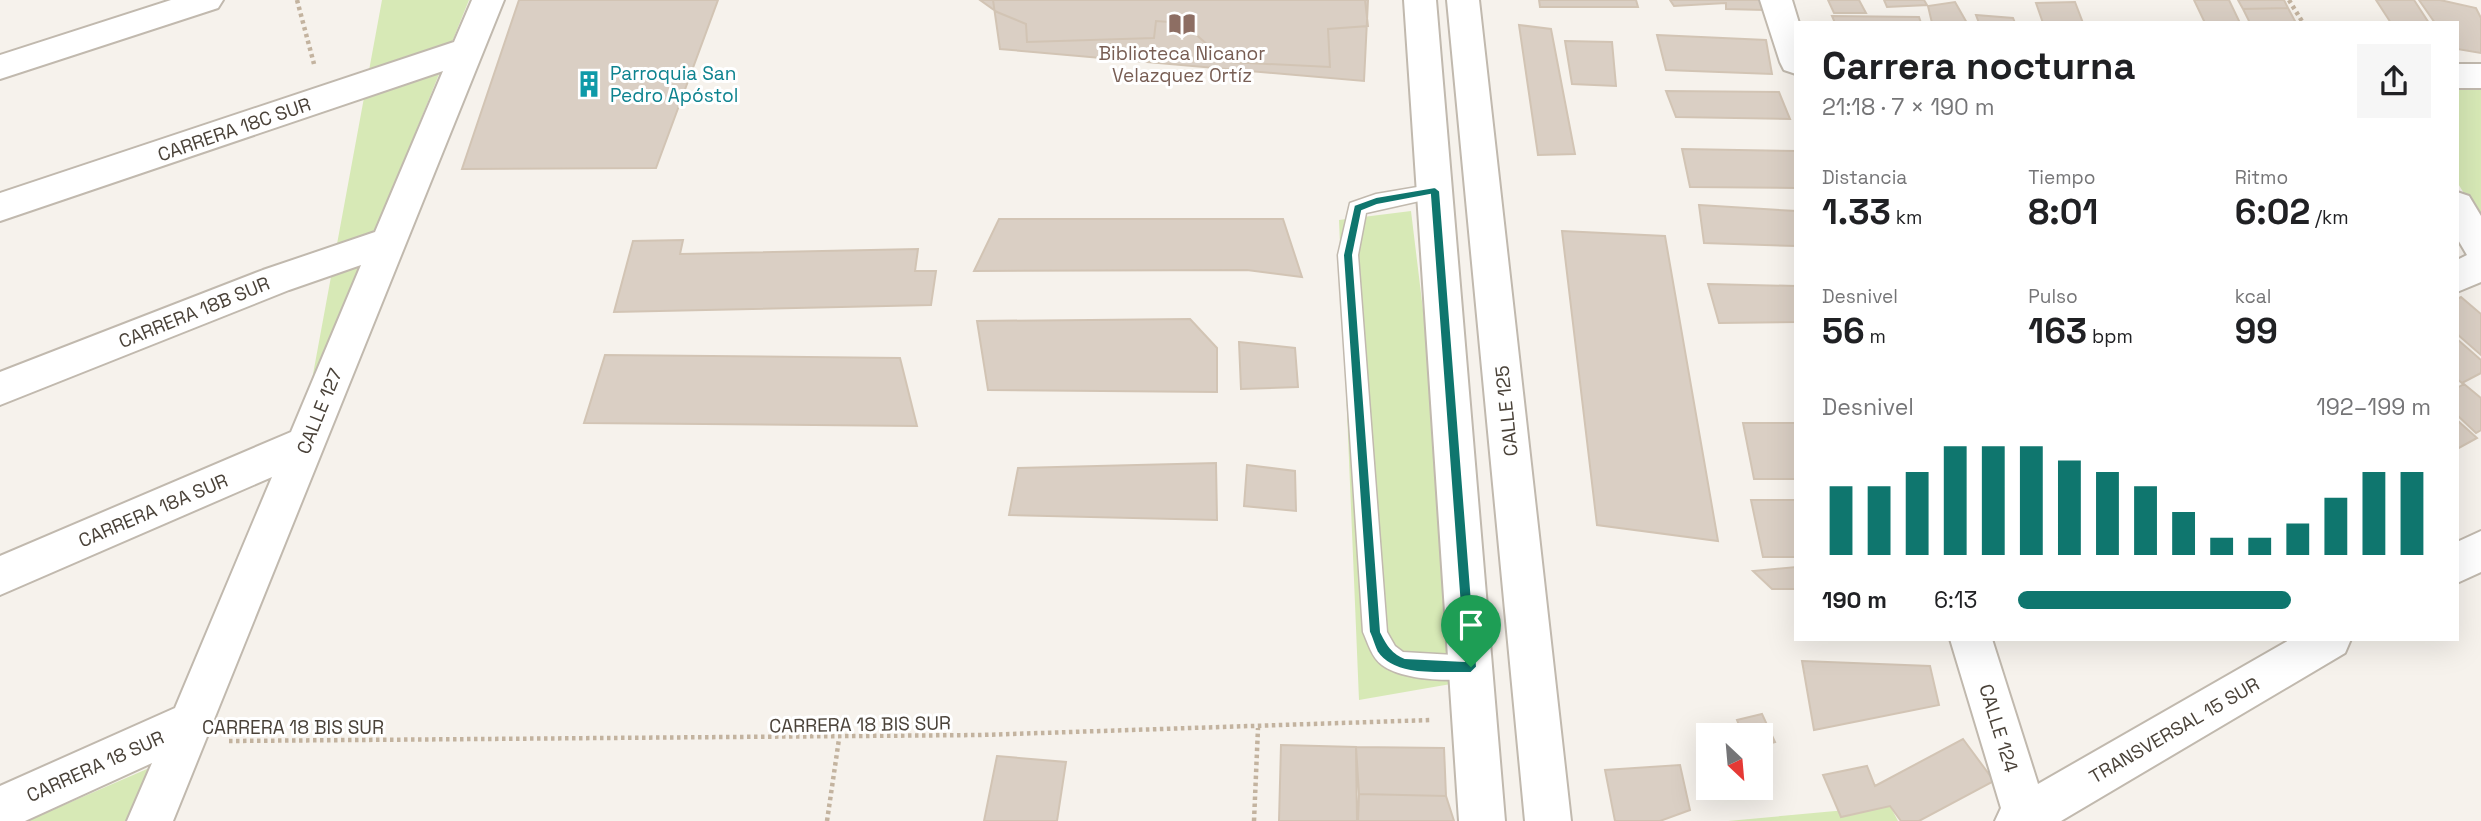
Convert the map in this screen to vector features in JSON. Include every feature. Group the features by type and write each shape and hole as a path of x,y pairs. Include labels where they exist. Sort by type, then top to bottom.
{"street":[{"path":"0,67 207,0"},
{"name":"CALLE 127","path":"150,821 488,0"},
{"path":"1420,0 1482,821"},
{"name":"CALLE 125","path":"1463,0 1548,821"},
{"path":"1776,0 1794,56"},
{"name":"CARRERA 18C SUR","path":"0,207 468,50"},
{"path":"2459,76 2481,76"},
{"path":"2459,210 2481,248"},
{"name":"CARRERA 18B SUR","path":"0,389 276,280 389,241"},
{"path":"2459,276 2481,265"},
{"name":"CARRERA 18A SUR","path":"0,576 305,444"},
{"path":"2459,563 2481,550"},
{"name":"CALLE 124","path":"1972,641 2022,819"},
{"name":"TRANSVERSAL 15 SUR","path":"2022,819 2327,641"},
{"name":"CARRERA 18 SUR","path":"0,809 187,732"}],"lane":[{"path":"1435,191 1376,201 1357,208 1348,255 1375,632 1382,648 1392,659 1405,664 1471,667"}],"path":[{"path":"297,0 324,98"},
{"path":"2289,0 2302,21"},
{"name":"CARRERA 18 BIS SUR","path":"187,732 839,739 1258,728 1475,718"},
{"path":"1254,821 1258,728"},
{"path":"827,821 839,739"}],"green space":[{"path":"382,0 469,0 309,396"},
{"path":"2459,87 2481,87 2481,221 2459,185"},
{"path":"1411,211 1468,681 1359,700 1339,220"},
{"path":"170,759 146,821 27,821"},
{"path":"1890,806 1898,821 1728,821"}],"building":[{"name":"Parroquia San Pedro Apóstol","path":"519,0 718,0 656,168 462,169"},
{"name":"Biblioteca Nicanor Velazquez Ortíz","path":"980,0 1365,0 1368,26 1328,29 1330,67 1227,62 1183,23 1156,21 1154,38 1027,42 1026,24 997,12"},
{"name":"Biblioteca Nicanor Velazquez Ortíz","path":"993,0 1368,0 1364,81 1000,49"},
{"path":"1539,0 1636,0 1638,7 1540,7"},
{"path":"1670,0 1764,0 1764,10 1726,9 1726,3 1674,6"},
{"path":"1828,0 1859,0 1866,13 1834,13"},
{"path":"1884,0 1924,0 1927,5 1887,7"},
{"path":"2194,0 2229,0 2239,21 2204,21"},
{"path":"2238,0 2284,0 2288,8 2243,9"},
{"path":"2376,0 2414,0 2428,21 2390,21"},
{"path":"2419,0 2440,0 2476,8 2481,18 2481,53 2459,49 2459,21 2434,21"},
{"path":"1955,2 1966,21 1932,21 1928,6"},
{"path":"2075,2 2082,21 2042,21 2036,3"},
{"path":"2288,8 2295,21 2249,21 2243,9"},
{"path":"1976,15 2013,18 2014,21 1978,21"},
{"path":"1832,16 1919,17 1920,21 1834,21"},
{"path":"1519,25 1551,29 1575,154 1538,155"},
{"path":"1657,35 1766,40 1772,74 1666,70"},
{"path":"1565,41 1612,42 1616,86 1572,84"},
{"path":"1666,91 1779,92 1790,119 1676,117"},
{"path":"1682,149 1794,151 1794,188 1690,187"},
{"path":"1699,205 1794,211 1794,246 1704,243"},
{"path":"999,219 1283,219 1302,277 1247,270 974,271"},
{"path":"1562,231 1665,236 1718,541 1597,525"},
{"path":"683,240 680,254 918,249 915,271 936,271 931,305 614,312 633,241"},
{"path":"1708,284 1794,286 1794,322 1719,323"},
{"path":"2459,298 2481,314 2481,355 2459,336"},
{"path":"1190,319 1217,348 1217,392 988,390 977,321"},
{"path":"2459,341 2481,360 2481,373 2462,383 2459,381"},
{"path":"1239,342 1295,348 1298,387 1241,389"},
{"path":"605,355 900,358 917,426 584,423"},
{"path":"2464,384 2481,398 2481,430 2476,433 2459,417 2459,387"},
{"path":"2459,422 2477,438 2459,448"},
{"path":"1743,423 1794,423 1794,479 1754,479"},
{"path":"1216,463 1217,520 1009,515 1018,468"},
{"path":"1247,465 1295,471 1296,511 1244,506"},
{"path":"1751,500 1794,500 1794,557 1763,557"},
{"path":"1794,567 1794,589 1772,589 1753,571"},
{"path":"1802,661 1930,666 1939,705 1814,730"},
{"path":"1762,714 1766,723 1738,723 1737,720"},
{"path":"1963,739 1994,781 1919,821 1901,821 1890,806 1841,817 1823,775 1867,766 1875,786"},
{"path":"1281,745 1356,747 1357,821 1279,821"},
{"path":"1356,747 1444,748 1446,796 1359,794"},
{"path":"997,756 1066,762 1057,821 984,821"},
{"path":"1680,765 1690,810 1660,821 1615,821 1605,770"},
{"path":"1359,794 1446,796 1454,821 1358,821"}],"place":[{"name":"Biblioteca Nicanor Velazquez Ortíz","path":"1182,24"},
{"name":"Parroquia San Pedro Apóstol","path":"589,84"}],"route":[{"path":"1435,191 1456,477 1471,667 1405,664 1392,659 1382,648 1375,632 1348,255 1357,208 1376,201 1435,191"}]}
